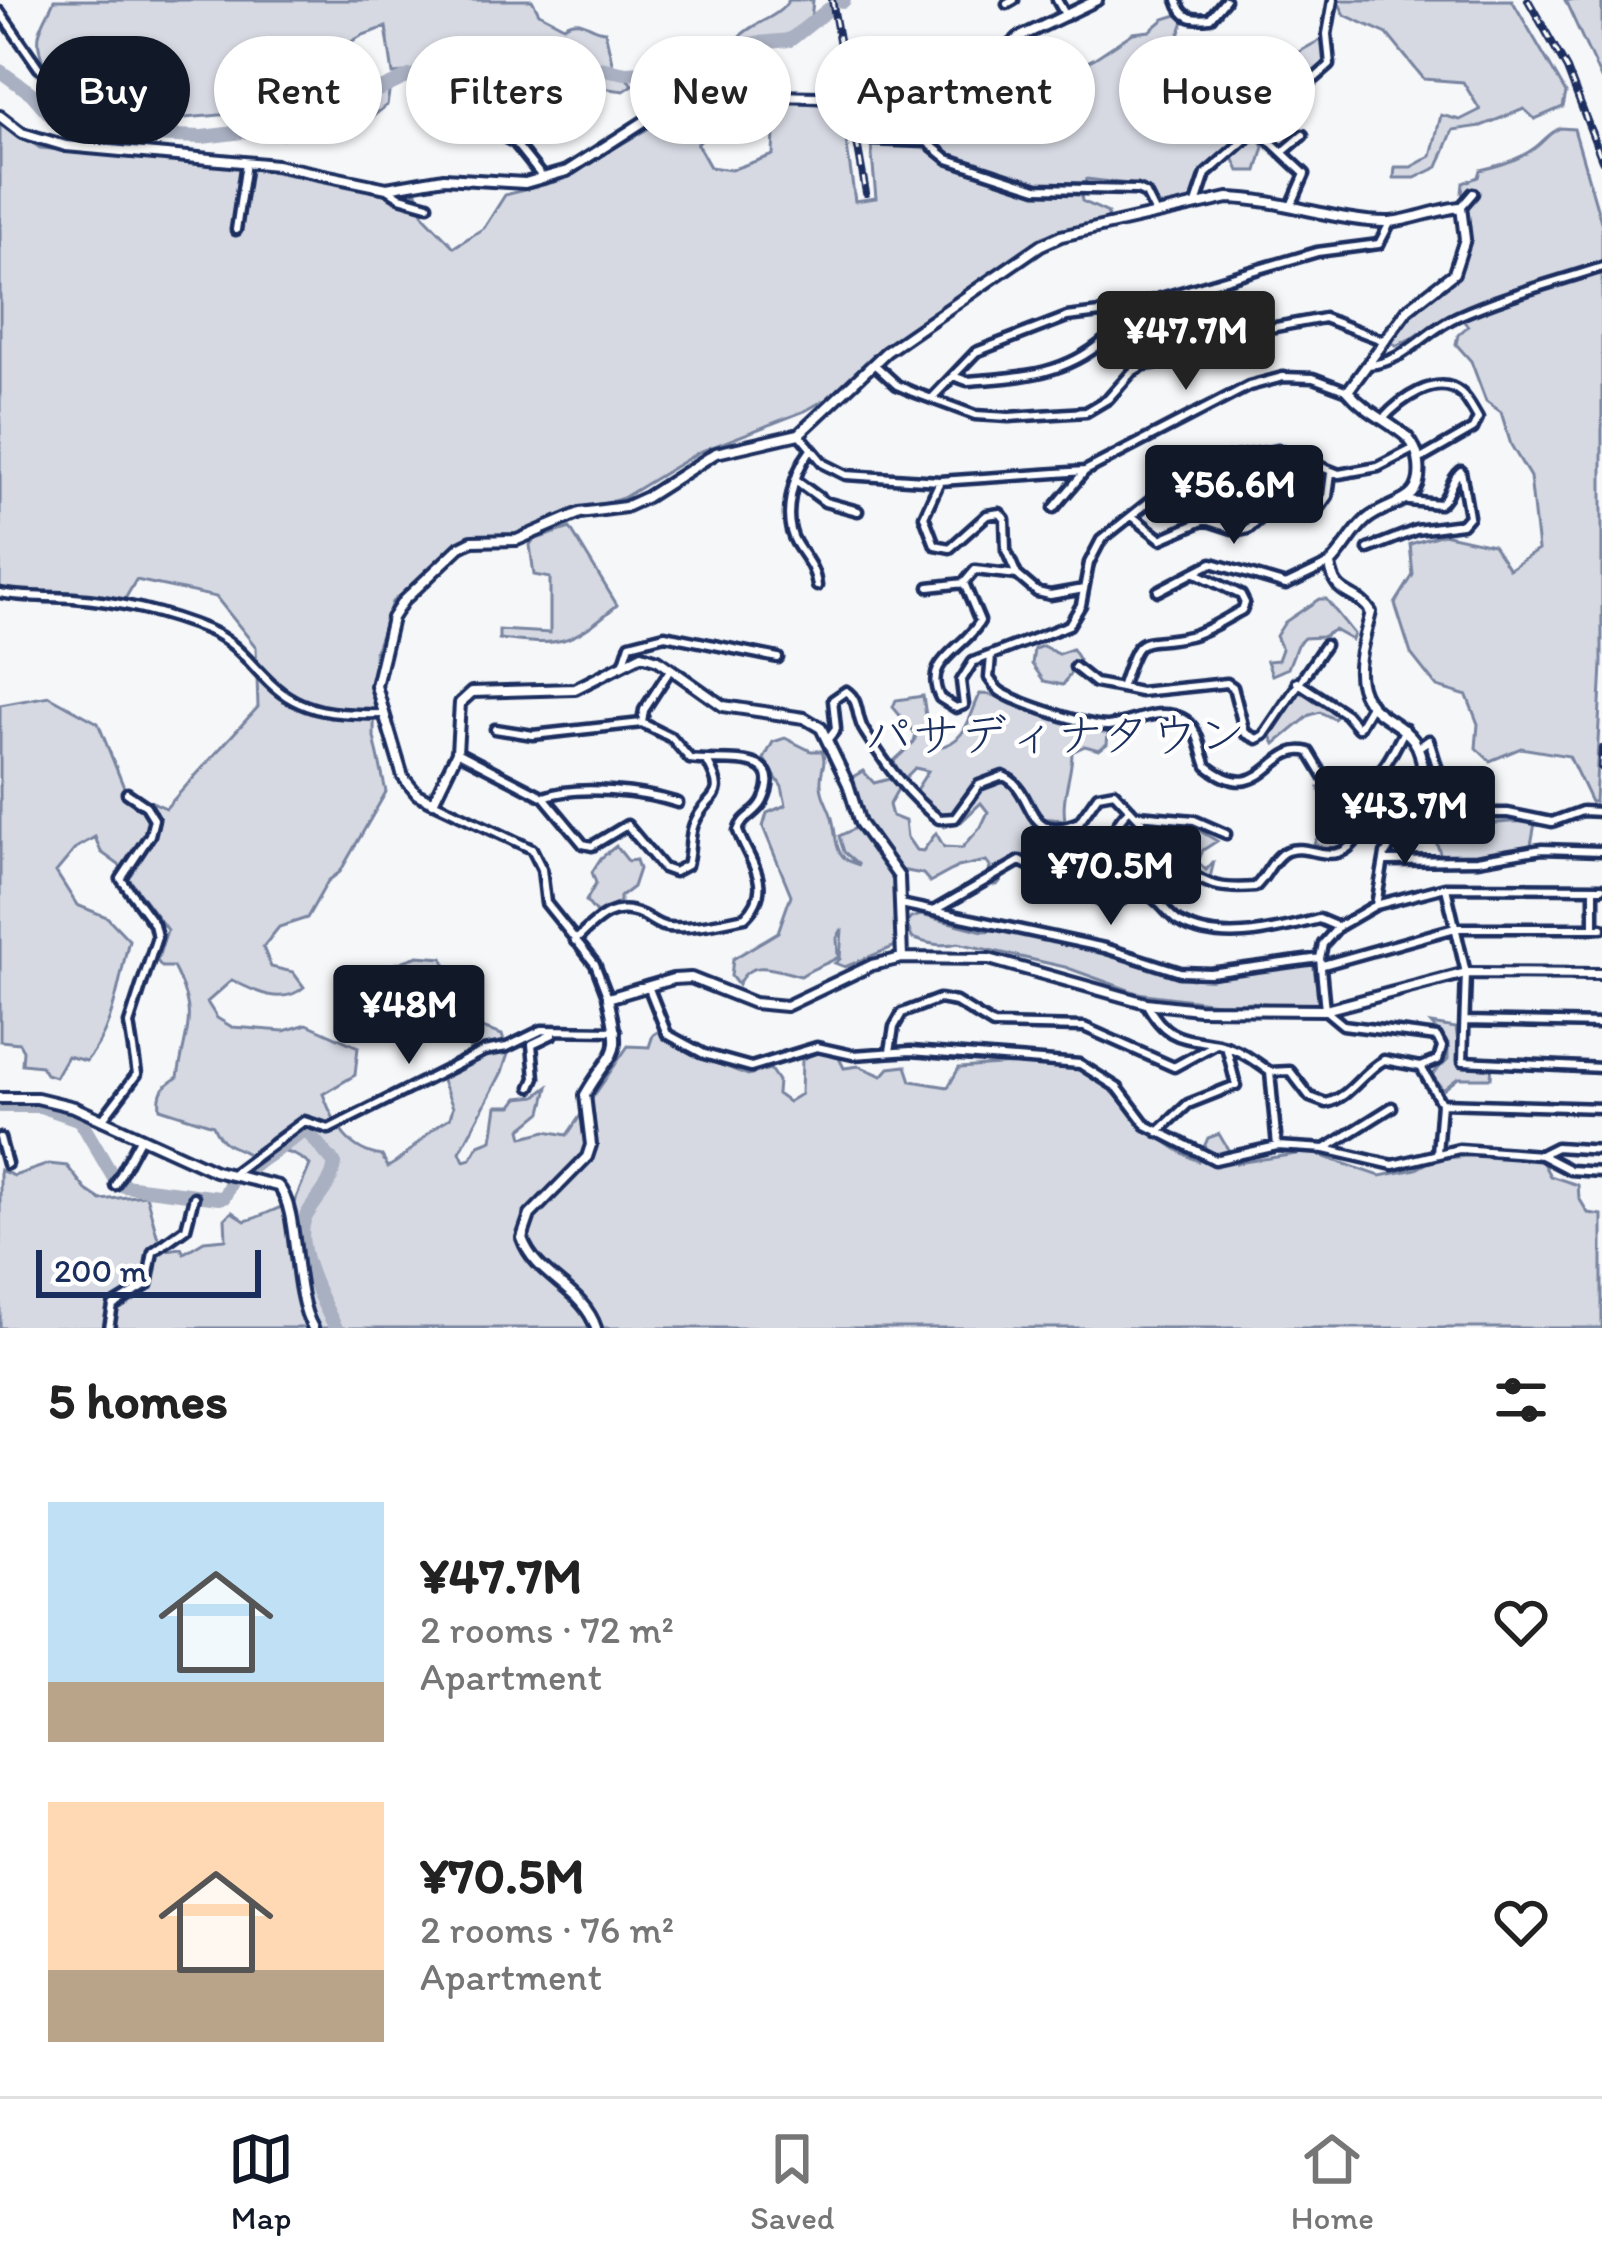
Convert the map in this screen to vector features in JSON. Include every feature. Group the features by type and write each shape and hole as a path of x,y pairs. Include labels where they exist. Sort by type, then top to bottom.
{"street":[{"path":"1057,0 1066,16"},
{"path":"1022,36 1097,0"},
{"path":"1178,0 1184,16 1207,19 1225,0"},
{"path":"1315,78 1330,65 1327,34 1333,0"},
{"path":"0,12 36,64"},
{"path":"0,116 22,133 66,146 246,161 386,188 444,178 525,182 567,171 668,106 688,99 815,97"},
{"path":"516,144 543,178"},
{"path":"929,144 943,157 1005,181 1037,188 1137,190 1146,194 1156,214"},
{"path":"1196,204 1206,174 1239,144"},
{"path":"1274,144 1305,174 1291,206"},
{"path":"1283,152 1292,144"},
{"path":"236,230 246,161"},
{"path":"386,188 428,205"},
{"path":"596,1328 583,1303 532,1260 522,1238 530,1215 587,1157 591,1145 585,1095 617,1046 608,998 595,964 546,903 542,869 532,849 417,794 403,777 376,686 392,618 403,601 465,544 517,540 580,513 625,507 716,453 800,434 914,331 1041,244 1196,204 1242,199 1390,223 1433,209 1461,207 1473,193"},
{"path":"1348,391 1382,340 1416,301 1454,273 1466,238 1461,207"},
{"path":"932,398 976,352 1067,317 1117,311 1317,252 1379,244 1390,223"},
{"path":"1364,365 1397,360 1438,326 1492,302 1602,267"},
{"path":"874,364 897,385 975,415 1009,417 1086,412 1108,399 1144,364 1173,361 1228,336 1318,318 1382,340"},
{"path":"953,376 967,381 1057,370 1082,359 1105,340"},
{"path":"1054,508 1085,471 1249,386 1283,377 1312,378 1348,391 1364,410 1406,436 1419,460 1418,483 1408,500"},
{"path":"1381,421 1419,390 1451,387 1460,392 1478,418 1473,429 1419,460"},
{"path":"800,434 824,464 846,475 940,481 1085,471"},
{"path":"964,583 980,620 935,670 934,685 943,703 961,707 963,676 973,662 1069,625 1078,613 1096,547 1160,493 1191,484 1207,465 1279,450 1331,473 1378,467 1415,448"},
{"path":"810,451 796,481 790,529 814,568 817,586"},
{"path":"1158,591 1212,563 1286,585 1330,564 1372,515 1408,500 1439,504 1446,500 1461,471 1467,521 1416,530 1368,549"},
{"path":"1131,516 1161,539 1205,520 1239,531 1248,529 1276,504 1304,512 1319,509 1328,496 1331,473"},
{"path":"796,481 825,502 858,511"},
{"path":"940,481 924,520 935,545 950,548 996,511 1005,519 1006,550 1017,575 1037,592 1050,595 1084,589"},
{"path":"1330,564 1332,578 1343,594 1366,604 1371,612 1358,675 1364,697 1406,729 1423,762 1420,800 1388,849 1376,905"},
{"path":"929,587 964,583 975,570 1017,575"},
{"path":"1121,688 1136,649 1148,639 1185,637 1242,610 1241,596 1196,573"},
{"path":"0,593 30,599 73,598 188,622 234,643 272,685 303,706 350,715 382,714"},
{"path":"624,662 630,644 665,635 778,658"},
{"path":"1075,667 1095,683 1140,692 1227,682 1233,687 1245,733 1257,739 1325,645"},
{"path":"433,802 457,752 460,703 472,692 574,689 642,655 723,706 804,718 829,738 860,823 896,870 902,958"},
{"path":"991,656 989,677 1001,692 1079,719 1110,726 1136,717 1176,715 1186,720 1195,730 1207,766 1234,780 1250,782 1265,775 1288,752 1298,749 1309,752 1330,787 1360,785 1386,768 1406,729"},
{"path":"642,722 644,710 670,670"},
{"path":"1298,682 1346,714 1358,728 1372,704"},
{"path":"829,738 836,729 833,700 841,692 850,693 862,728 892,772 939,819 956,818 980,785 1003,776 1015,782 1040,824 1071,826 1083,819 1103,792 1114,792 1198,880 1220,887 1260,884 1288,850 1338,853 1351,846 1375,818 1386,815 1408,820"},
{"path":"495,729 533,735 642,722 672,738 686,756 757,763 768,777 761,805 739,826 761,881 751,912 739,919 666,927 640,914 616,910 575,941"},
{"path":"1419,747 1429,740 1439,772 1465,813 1508,813 1552,822 1582,811 1602,812"},
{"path":"457,752 544,796 583,844 592,846 627,825 663,868 674,872 687,865 693,824 718,790 707,761"},
{"path":"544,796 562,792 645,794 678,803"},
{"path":"102,1120 137,1074 129,1024 158,937 154,924 121,879 154,819 146,806 127,793"},
{"path":"1058,881 1103,878 1110,869 1112,829 1134,813 1194,820 1226,834"},
{"path":"1384,861 1478,860 1542,849 1602,851"},
{"path":"934,910 1016,862 1024,862 1107,904 1146,893 1181,923 1216,935 1292,928 1319,919 1338,927"},
{"path":"901,904 1106,948 1195,974 1321,962 1455,928 1598,928 1598,888 1445,887 1376,905 1338,927 1328,935 1321,962 1325,1010 1342,1025 1437,1036 1442,1047 1438,1060 1421,1066 1384,1060 1340,1099 1326,1103 1310,1096 1290,1071 1270,1072 1226,1046 1174,1035 1145,1003"},
{"path":"1445,887 1466,973 1463,1061 1602,1068"},
{"path":"608,998 691,979 754,1003 786,1006 872,965 902,958 989,959 1145,1003 1198,1009 1325,1010 1466,973 1602,974"},
{"path":"648,986 667,1034 723,1060 756,1066 809,1047 854,1055 890,1052 1080,1064 1118,1088 1139,1118 1158,1132 1215,1160 1277,1146 1325,1149 1384,1164 1405,1164 1459,1149 1541,1155 1570,1170 1602,1172"},
{"path":"890,1052 902,1013 938,999 956,1002 993,1024 1084,1027 1174,1066 1216,1043"},
{"path":"1465,1021 1602,1024"},
{"path":"228,1176 304,1121 329,1129 484,1051 508,1047 542,1030 616,1031"},
{"path":"531,1087 535,1081 532,1044 559,1033"},
{"path":"1158,1132 1188,1104 1236,1085 1226,1046"},
{"path":"1421,1066 1441,1103 1438,1153"},
{"path":"1270,1072 1277,1146"},
{"path":"0,1098 60,1102 228,1176 278,1186 284,1191 300,1295 313,1328"},
{"path":"1441,1103 1602,1108"},
{"path":"1325,1149 1392,1107"},
{"path":"117,1182 141,1137"},
{"path":"0,1138 7,1164"},
{"path":"1541,1155 1556,1147 1602,1150"},
{"path":"109,1328 112,1306 146,1286 153,1252 186,1228 194,1197"}],"shaded area":[{"path":"54,0 532,0 539,13 564,26 580,22 605,31 614,71 606,72 606,36 406,36 406,73 393,74 386,27 361,36 214,36 214,115 190,117 190,36 39,36"},
{"path":"789,0 813,0 811,20 785,36 741,36 749,29"},
{"path":"1337,0 1512,0 1566,93 1563,107 1535,119 1524,109 1481,126 1453,130 1438,167 1415,178 1394,178 1395,167 1411,167 1431,156 1441,115 1460,120 1480,110 1463,82 1424,79 1387,34 1345,15"},
{"path":"1565,0 1602,0 1602,81"},
{"path":"1177,15 1184,21 1179,36 1128,36 1150,31"},
{"path":"1322,39 1326,61 1315,73 1315,43"},
{"path":"1119,42 1119,144 1262,144 1257,171 1239,171 1231,153 1222,155 1199,180 1195,202 1163,209 1144,186 1087,179 1080,190 1082,201 1108,213 1107,220 1047,239 982,278 883,348 828,398 699,452 623,498 544,523 521,536 469,548 432,567 392,602 375,652 374,737 386,792 307,918 279,927 263,947 271,967 293,972 304,987 278,996 232,980 207,1002 217,1018 232,1027 284,1031 307,1024 358,1047 355,1075 323,1094 344,1135 360,1149 382,1156 388,1167 450,1118 453,1107 444,1076 481,1059 479,1050 469,1048 465,1022 502,1035 508,1054 460,1152 464,1161 471,1159 479,1145 492,1140 497,1106 512,1106 518,1098 536,1096 548,1087 542,1112 521,1129 523,1137 546,1131 567,1135 628,1046 649,1047 659,1031 696,1056 748,1075 770,1069 778,1081 777,1094 788,1102 801,1094 802,1059 819,1052 839,1058 844,1068 859,1066 882,1076 889,1068 906,1066 911,1081 948,1087 959,1068 1070,1066 1100,1080 1144,1125 1198,1161 1208,1138 1219,1134 1236,1163 1310,1152 1380,1176 1416,1169 1435,1159 1539,1156 1550,1176 1578,1185 1588,1213 1602,1215 1602,1328 0,1328 0,1170 14,1176 49,1164 67,1166 101,1200 146,1195 157,1235 167,1250 181,1248 184,1253 204,1241 226,1239 225,1218 232,1212 245,1221 294,1203 310,1165 282,1151 252,1157 224,1142 213,1125 160,1108 163,1089 178,1077 188,1021 186,998 173,967 162,967 157,961 167,930 119,865 101,852 95,837 76,848 56,872 77,905 107,917 129,940 103,1035 86,1061 67,1056 55,1077 41,1066 22,1064 19,1043 0,1041 0,705 49,696 98,723 125,790 166,808 258,707 256,647 216,597 136,580 125,599 0,592 0,121 40,148 260,169 383,194 417,192 424,216 454,247 484,228 505,195 558,181 630,139 630,144 697,144 710,167 731,170 773,155 773,144 791,144 791,102 815,104 815,144 847,144 855,201 876,198 872,144 1095,144 1095,58"},
{"path":"606,72 622,74 630,82 624,91 606,89"},
{"path":"382,87 389,93 382,109"},
{"path":"1560,128 1574,129 1602,225 1602,664 1595,802 1569,756 1521,748 1490,761 1476,748 1478,724 1467,696 1437,687 1411,654 1395,604 1413,575 1410,544 1443,534 1493,545 1509,569 1538,550 1530,477 1511,445 1501,412 1486,401 1471,361 1456,344 1468,326 1457,314 1396,346 1389,340 1444,284 1461,259 1468,226 1463,183 1478,177 1480,170 1523,156"},
{"path":"570,528 617,605 587,629 563,640 499,639 499,630 550,633 550,578 534,575 530,545"},
{"path":"1326,599 1354,634 1352,640 1334,630 1322,637 1304,638 1288,668 1272,675 1267,661 1278,660 1282,649 1276,636 1285,622"},
{"path":"1043,646 1058,654 1072,649 1079,660 1063,685 1044,681 1032,664 1034,649"},
{"path":"1301,688 1336,710 1337,716 1310,715 1275,744 1270,734 1295,690"},
{"path":"980,694 1108,732 1107,744 1099,750 1085,746 1072,752 1065,820 1038,818 1020,864 997,885 988,878 986,861 958,867 930,882 923,874 900,870 862,817 851,778 863,771 874,783 895,782 898,789 889,805 892,816 905,821 907,837 916,850 923,851 936,833 944,847 962,848 988,812 981,803 961,822 944,827 927,802 920,801 916,790 928,771 915,768 902,781 894,761 916,735 893,707 896,700 923,696 930,742 938,747 961,735"},
{"path":"785,738 811,751 822,751 822,790 844,858 859,865 844,852 839,836 858,827 893,872 898,945 845,967 835,963 840,959 842,929 837,938 838,957 833,960 801,976 756,968 738,985 731,976 733,959 778,932 791,895 763,827 767,813 786,805 782,787 764,759 773,742"},
{"path":"1439,781 1447,805 1465,824 1535,823 1531,845 1476,859 1442,858 1435,839 1438,825 1431,817"},
{"path":"1319,788 1339,792 1349,789 1357,802 1350,818 1353,838 1329,851 1314,844 1322,828 1331,823"},
{"path":"1188,824 1217,841 1203,850 1198,862 1206,870 1214,861 1209,882 1198,877 1170,845 1186,835"},
{"path":"616,846 628,861 636,860 639,869 633,887 620,902 597,914 586,901 596,883 592,872"},
{"path":"921,915 983,931 1013,929 1192,979 1313,961 1319,1002 1311,1007 1233,1005 1137,993 1065,967 958,943 912,938 907,924"},
{"path":"418,956 443,958 447,969 458,971 470,999 451,982 437,984 433,967 423,965 404,977 395,1011 380,1023 371,1023 364,1008 367,988 386,967"},
{"path":"1431,1024 1456,1028 1461,1063 1492,1064 1491,1078 1458,1078 1443,1090 1432,1075 1448,1059 1448,1043"}],"waterway":[{"path":"0,71 31,93 60,126 94,133 202,137 243,132 409,76 532,61 626,73 658,71 735,45 790,40 829,9"},
{"path":"0,1106 40,1106 80,1120 115,1180 124,1186 219,1198 231,1182"},
{"path":"247,1170 306,1130 335,1164 308,1213 302,1239 336,1328"}],"railway":[{"path":"832,0 866,193"},
{"path":"1528,0 1567,69 1602,160"},
{"path":"1601,767 1602,749"}],"district":[{"name":"パサディナタウン","path":"1055,734"}]}
